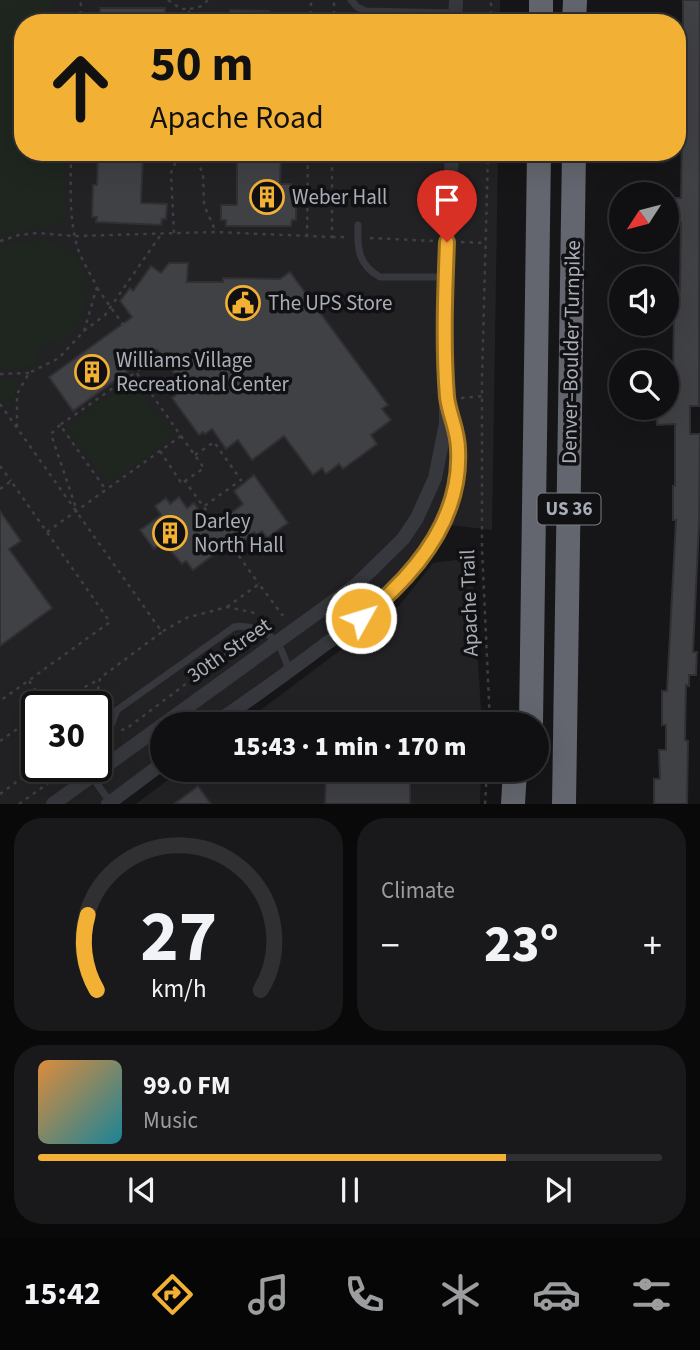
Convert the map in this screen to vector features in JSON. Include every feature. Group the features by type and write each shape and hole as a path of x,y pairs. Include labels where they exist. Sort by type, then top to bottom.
{"highway":[{"name":"Denver–Boulder Turnpike","path":"531,712 540,161"},
{"name":"Denver–Boulder Turnpike","path":"564,804 574,161"},
{"path":"519,712 536,465"},
{"path":"513,804 514,782"},
{"path":"530,804 531,782"}],"street":[{"path":"231,712 398,587 441,527 452,501 458,470 456,431 447,400 446,277 452,161"},
{"name":"30th Street","path":"112,762 375,568 403,539 417,518 435,478 447,400"},
{"path":"110,803 150,773"},
{"name":"30th Street","path":"53,804 84,782"}],"lane":[{"path":"351,0 366,11 456,12"},
{"path":"358,225 360,257 370,272 380,276 446,277"},
{"path":"112,723 117,710 234,627 251,627 277,642 289,671"},
{"path":"102,782 110,803"}],"path":[{"path":"168,0 181,9 202,6 208,0"},
{"path":"189,9 189,14"},
{"path":"71,161 71,200 80,253 97,287 150,362 51,434 77,511"},
{"path":"174,233 171,173 176,161"},
{"path":"197,161 203,174 204,205 216,232"},
{"path":"307,237 308,161"},
{"path":"332,161 332,237"},
{"name":"Apache Trail","path":"488,161 482,396 482,548 489,712"},
{"path":"0,241 37,233 75,236 216,232 486,243"},
{"path":"0,374 29,373 59,358 84,331 105,315 162,233"},
{"path":"84,331 97,287"},
{"path":"136,372 204,468 182,484 160,451"},
{"path":"17,427 18,394 29,373"},
{"path":"447,400 482,396"},
{"path":"0,404 162,632"},
{"path":"61,425 107,490"},
{"path":"47,532 181,436"},
{"path":"195,455 214,442 242,480 204,507"},
{"path":"0,466 110,622 0,701"},
{"path":"0,489 11,481"},
{"path":"185,481 283,616"},
{"path":"77,691 100,678 162,632 186,618 227,607 259,584"},
{"path":"227,607 255,613 254,617"},
{"path":"118,729 126,729 247,640 249,635"},
{"path":"189,670 191,681"},
{"path":"98,691 100,678"},
{"path":"29,681 36,691"},
{"path":"0,741 21,726"},
{"path":"0,794 21,779"},
{"path":"19,804 50,782"},
{"path":"485,804 487,782"}],"shaded area":[{"path":"0,0 500,0 500,14 14,14 14,161 498,161 492,530 450,525 393,597 240,712 150,712 150,778 115,804 0,804"},
{"path":"0,0 49,0 56,14 14,14 14,161 63,161 66,217 56,225 0,235"},
{"path":"45,240 66,248 79,261 88,286 81,322 61,347 55,339 34,354 39,363 11,370 0,368 0,249 11,244"},
{"path":"0,380 21,381 15,389 9,409 0,398"},
{"path":"132,380 173,437 108,484 67,427"},
{"path":"471,558 481,712 258,712 399,606 433,563"},
{"path":"165,782 481,782 480,804 136,804"}],"building":[{"path":"683,0 700,0 699,406 690,406 690,434 700,434 693,652 697,652 696,675 689,675 689,686 686,685 687,804 654,804 654,779 660,779 659,750 666,750 666,725 662,725 662,691 667,691 676,520 673,520 675,424 657,425 657,420 679,420 679,350 673,350 674,336 679,336 679,198 682,161 686,161 686,14 683,14"},
{"path":"100,8 165,8 165,14 100,14"},
{"path":"230,10 269,11 269,14 230,14"},
{"path":"98,161 143,161 141,203 167,204 166,219 162,219 161,225 96,222 97,217 92,217 93,185 97,185"},
{"name":"Weber Hall","path":"237,161 281,161 280,184 291,184 291,189 296,188 296,220 292,220 291,226 226,226 226,220 221,220 221,205 237,205"},
{"path":"169,263 188,263 187,282 223,282 223,278 280,279 290,272 388,405 382,409 391,420 371,435 377,444 343,469 339,464 326,474 322,468 313,475 284,436 252,460 238,440 226,449 212,429 199,435 172,398 185,388 157,350 73,411 49,377 132,317 120,301 130,288 133,291 151,266 161,273"},
{"path":"254,475 288,523 267,538 262,531 257,535 254,532 236,547 232,541 193,570 186,561 182,564 163,542 154,549 140,530 161,515 155,506 166,498 170,504 179,497 187,508 194,503 211,528 243,504 234,491"},
{"path":"0,511 21,541 9,549 52,608 0,646"},
{"path":"326,782 410,782 410,804 325,804"},
{"path":"198,786 211,804 174,804"}],"place":[{"name":"Weber Hall","path":"267,197"},
{"name":"The UPS Store","path":"243,303"},
{"name":"Williams Village Recreational Center","path":"92,372"},
{"name":"Darley North Hall","path":"170,533"}],"route":[{"path":"361,618 398,587 417,564 441,527 455,488 458,449 447,400 447,242"}]}
